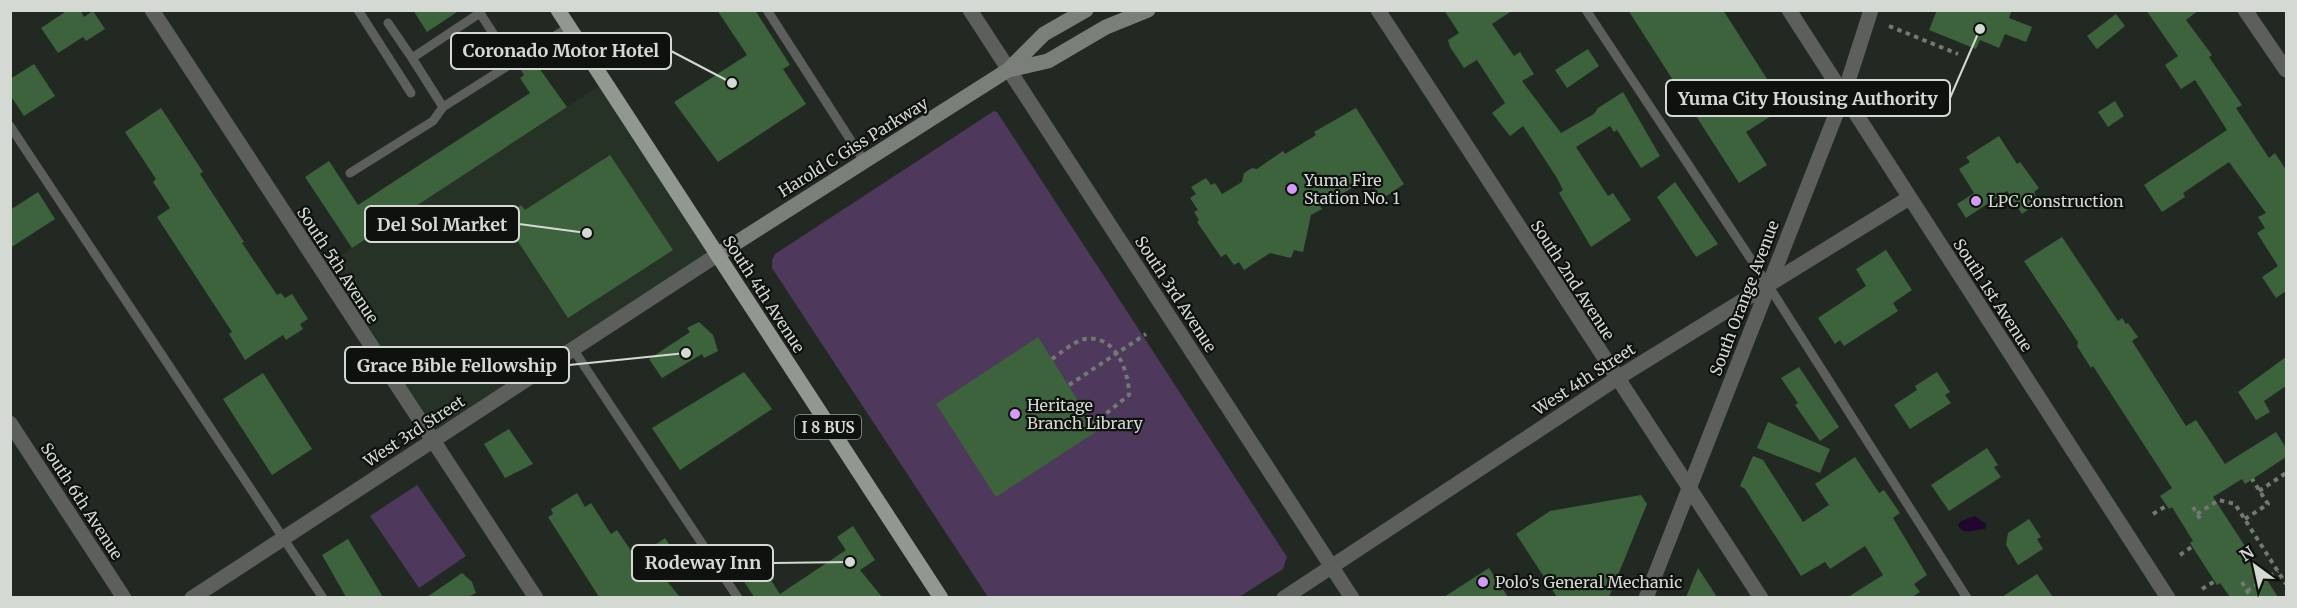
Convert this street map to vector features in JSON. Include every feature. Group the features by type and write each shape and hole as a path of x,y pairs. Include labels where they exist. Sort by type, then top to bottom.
{"main road":[{"name":"South 4th Avenue","path":"558,10 941,597"},
{"name":"Harold C Giss Parkway","path":"717,255 1008,70 1044,34 1086,10"},
{"name":"Harold C Giss Parkway","path":"1008,70 1048,61 1106,27 1148,10"}],"street":[{"name":"South 5th Avenue","path":"152,10 536,597"},
{"name":"South 3rd Avenue","path":"970,10 1352,597"},
{"name":"South 2nd Avenue","path":"1378,10 1616,379 1761,597"},
{"name":"South 1st Avenue","path":"1789,10 1908,198 2168,597"},
{"name":"South Orange Avenue","path":"1646,597 1844,94 1871,10"},
{"path":"2245,10 2286,70"},
{"name":"West 4th Street","path":"1284,597 1616,379 1908,198"},
{"name":"West 3rd Street","path":"192,597 717,255"},
{"name":"South 6th Avenue","path":"10,423 124,597"}],"lane":[{"path":"358,10 411,93"},
{"path":"767,10 864,161"},
{"path":"1586,10 1768,285 1967,597"},
{"path":"412,58 482,12 512,63"},
{"path":"388,23 443,107"},
{"path":"350,173 433,121 443,107 569,27"},
{"path":"10,126 323,597"},
{"path":"573,349 738,597"}],"path":[{"path":"1889,26 1958,54"},
{"path":"1069,385 1146,334"},
{"path":"1052,359 1084,339 1098,340 1108,345 1116,353 1125,368 1129,395 1093,424"},
{"path":"2259,491 2286,473"},
{"path":"2245,519 2268,504 2252,479"},
{"path":"2198,514 2219,500 2235,504 2286,585"},
{"path":"2153,514 2166,506"},
{"path":"2193,507 2202,522"},
{"path":"2180,555 2193,546"},
{"path":"2247,591 2278,571"},
{"path":"2202,589 2215,581"},
{"path":"2241,582 2252,597"}],"shaded area":[{"path":"605,82 717,255 433,440 320,269"},
{"path":"994,111 997,112 1287,557 1283,569 1239,597 988,597 772,268 775,254"},
{"path":"417,485 466,556 419,588 370,516"},
{"path":"1975,516 1986,524 1985,529 1966,532 1960,529 1958,525 1961,521"}],"building":[{"path":"68,10 80,10 84,17 93,11 105,29 86,41 83,37 58,53 41,28"},
{"path":"413,10 460,10 427,32"},
{"path":"717,10 755,10 790,65 783,69 806,104 718,162 674,102 747,55"},
{"path":"1444,10 1513,10 1492,24 1514,56 1520,52 1534,74 1522,81 1561,133 1594,114 1598,108 1623,92 1660,156 1641,168 1617,130 1614,132 1610,126 1576,147 1608,196 1613,193 1631,220 1591,247 1559,193 1563,190 1557,178 1523,126 1510,136 1492,113 1505,103 1477,60 1464,68 1450,47 1448,40 1459,33"},
{"path":"1628,10 1723,10 1785,107 1746,132 1767,165 1739,183"},
{"path":"1937,10 2012,10 2009,18 2032,27 2026,42 2005,34 1999,48 1980,40 1976,49 1929,30"},
{"path":"2146,10 2199,10 2186,20 2212,55 2209,57 2242,105 2236,108 2269,158 2275,153 2286,170 2286,291 2276,298 2262,277 2278,266 2257,233 2265,228 2258,217 2266,213 2229,162 2183,193 2185,197 2162,212 2144,185 2227,130 2195,80 2181,89 2165,65 2178,56"},
{"path":"2116,14 2125,26 2097,49 2087,36"},
{"path":"1588,49 1599,66 1567,88 1555,70"},
{"path":"534,61 567,107 352,248 305,177 329,161 358,205 530,93 520,78 524,75 521,70"},
{"path":"34,64 55,96 24,116 10,95 10,79"},
{"path":"2115,101 2124,116 2108,127 2098,112"},
{"path":"161,108 203,172 200,174 244,242 242,243 277,295 281,293 285,298 292,294 308,319 300,324 303,329 286,340 283,335 245,360 229,334 232,332 157,217 170,208 153,182 156,179 125,132"},
{"name":"Yuma Fire Station No. 1","path":"1356,108 1404,184 1382,199 1368,179 1320,206 1322,209 1311,215 1303,252 1294,250 1291,258 1270,253 1244,270 1239,262 1234,265 1226,254 1221,257 1197,222 1199,220 1194,212 1198,210 1190,198 1196,194 1191,187 1206,178 1211,185 1215,183 1222,194 1242,182 1244,173 1252,168 1257,169 1283,151 1285,154 1316,135 1314,132"},
{"path":"1999,136 2017,164 2020,162 2039,188 2034,192 2039,202 2022,214 2007,191 1966,218 1957,204 1974,193 1959,169 1970,162 1966,157"},
{"path":"610,155 673,250 568,318 502,217 521,205 525,210"},
{"path":"1675,182 1718,244 1696,257 1657,197"},
{"path":"38,192 55,219 10,248 10,210"},
{"path":"2062,237 2118,321 2122,318 2138,337 2132,341 2186,426 2196,420 2225,464 2276,432 2286,448 2286,457 2245,484 2242,479 2213,497 2278,597 2230,597 2220,583 2217,585 2190,543 2193,541 2172,507 2169,509 2160,496 2172,488 2093,366 2091,368 2077,346 2078,342 2024,261"},
{"path":"1886,250 1912,290 1893,303 1898,311 1844,346 1840,340 1835,344 1818,318 1866,286 1856,269"},
{"path":"699,322 713,335 718,351 704,358 702,354 662,378 649,359 690,332 687,328"},
{"name":"Heritage Branch Library","path":"1038,337 1097,431 996,497 936,404"},
{"path":"2286,357 2286,386 2264,401 2270,412 2256,420 2238,392"},
{"path":"1799,367 1839,427 1820,441 1795,405 1798,403 1781,378"},
{"path":"744,372 772,409 680,470 652,428"},
{"path":"1937,372 1950,392 1945,395 1951,403 1910,429 1894,405 1917,390 1915,386"},
{"path":"263,373 312,449 272,475 223,399"},
{"path":"1768,422 1830,449 1820,473 1757,448"},
{"path":"509,429 533,464 505,478 484,444"},
{"path":"1987,448 1998,465 1994,467 2001,477 1949,511 1931,485"},
{"path":"1753,456 1763,460 1803,522 1829,505 1815,484 1855,457 1879,493 1884,490 1900,513 1893,518 1927,575 1914,584 1920,592 1912,597 1848,597 1883,575 1865,546 1830,569 1825,562 1801,576 1745,489 1740,486"},
{"path":"577,493 585,507 591,503 611,534 617,530 636,558 665,538 685,568 666,580 680,597 599,597 548,517 553,514 551,509"},
{"path":"1641,495 1647,504 1609,597 1557,597 1516,534 1550,511"},
{"path":"2029,519 2041,537 2037,539 2043,549 2018,565 2006,545 2008,533"},
{"path":"853,526 875,560 860,570 882,597 754,597 733,564 752,551 780,594 846,550 837,537"},
{"path":"348,539 383,597 346,597 322,555"},
{"name":"Polo’s General Mechanic","path":"1489,568 1508,597 1444,597"},
{"path":"1698,568 1717,597 1686,597"},
{"path":"462,573 472,582 476,593 468,597 427,597"},
{"path":"2037,574 2053,597 2002,597"}],"place":[{"name":"Yuma City Housing Authority","path":"1980,29"},
{"name":"Coronado Motor Hotel","path":"732,83"},
{"name":"Yuma Fire Station No. 1","path":"1292,189"},
{"name":"LPC Construction","path":"1976,201"},
{"name":"Del Sol Market","path":"587,233"},
{"name":"Grace Bible Fellowship","path":"686,353"},
{"name":"Heritage Branch Library","path":"1015,414"},
{"name":"Rodeway Inn","path":"850,562"},
{"name":"Polo’s General Mechanic","path":"1483,582"}]}
